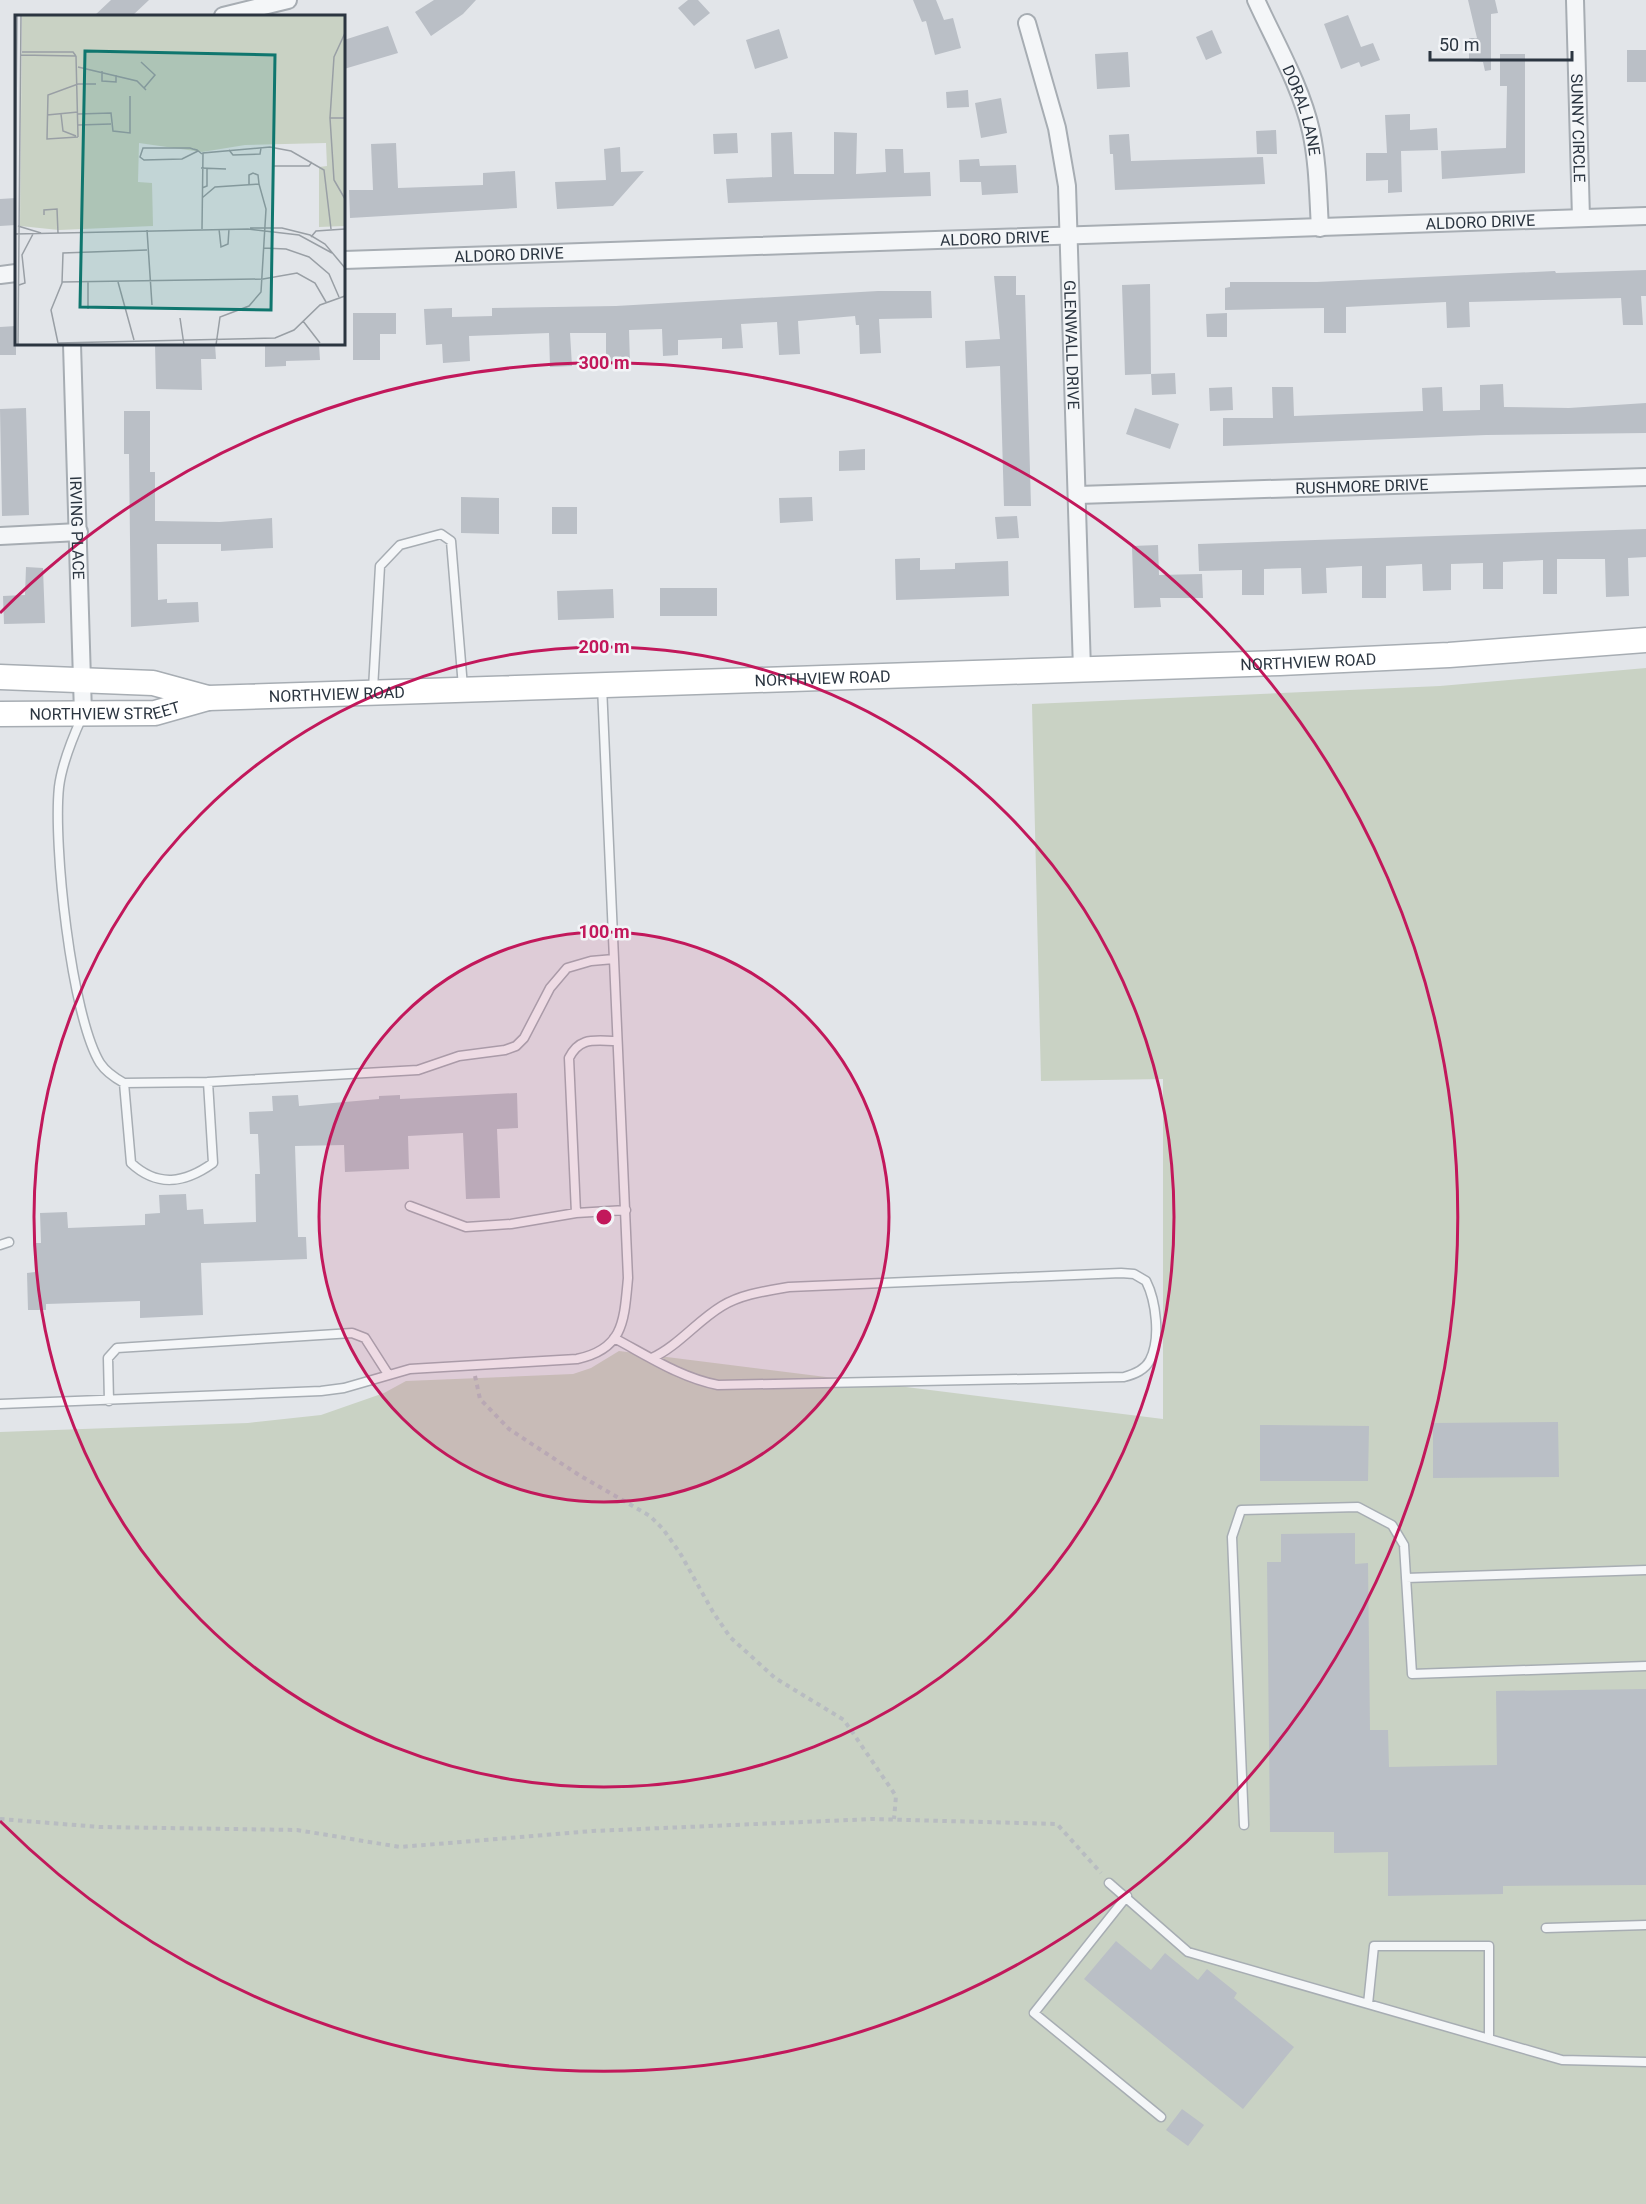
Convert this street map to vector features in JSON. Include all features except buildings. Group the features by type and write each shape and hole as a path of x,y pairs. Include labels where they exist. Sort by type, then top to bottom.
{"street":[{"path":"227,15 288,0"},
{"name":"DORAL LANE","path":"1256,0 1303,104 1311,131 1317,168 1320,228"},
{"name":"SUNNY CIRCLE","path":"1575,0 1581,218"},
{"name":"GLENWALL DRIVE","path":"1028,23 1057,128 1067,186 1082,670"},
{"name":"ALDORO DRIVE","path":"345,260 1646,216"},
{"path":"0,275 15,273"},
{"name":"IRVING PLACE","path":"72,345 84,682 83,714"},
{"name":"RUSHMORE DRIVE","path":"1078,495 1646,477"},
{"path":"0,536 79,532"},
{"name":"NORTHVIEW ROAD","path":"0,677 153,683 208,698 1082,670 1449,655 1646,640"},
{"name":"NORTHVIEW STREET","path":"0,714 155,713 208,698"}],"lane":[{"path":"373,693 380,566 400,545 441,534 451,541 463,690"},
{"path":"0,1404 321,1391 344,1388 410,1369 577,1359 597,1355 615,1338 622,1327 628,1278 602,685"},
{"path":"83,714 70,743 59,787 60,872 70,952 90,1038 100,1063 124,1083 208,1082 418,1070 459,1056 505,1050 516,1046 524,1038 550,988 567,968 591,961 614,959"},
{"path":"576,1213 569,1058 575,1046 585,1041 617,1041"},
{"path":"124,1083 131,1163 145,1176 175,1180 196,1175 213,1163 208,1082"},
{"path":"410,1206 466,1227 511,1224 576,1213 626,1210"},
{"path":"615,1338 651,1358 705,1383 736,1386 1124,1377 1143,1369 1150,1361 1155,1334 1154,1302 1146,1281 1134,1274 1120,1273 789,1287 752,1294 723,1306 666,1352 651,1358"},
{"path":"109,1401 108,1358 117,1348 352,1333 365,1338 388,1374"},
{"path":"1244,1825 1232,1537 1241,1510 1358,1507 1392,1525 1404,1545 1412,1674 1646,1666"},
{"path":"1406,1578 1646,1570"},
{"path":"1109,1883 1127,1896 1188,1953 1562,2060 1646,2062"},
{"path":"1127,1896 1034,2013 1161,2117"},
{"path":"1546,1928 1646,1925"},
{"path":"1368,2004 1374,1946 1489,1946 1490,2039"}],"path":[{"path":"474,1364 480,1399 496,1418 579,1475 650,1516 680,1553 713,1612 730,1637 775,1678 843,1720 896,1796 894,1819"},
{"path":"0,1819 100,1827 297,1830 400,1847 593,1831 894,1819 1058,1824 1109,1883"}],"green space":[{"path":"1646,668 1646,2204 0,2204 0,1432 248,1423 321,1415 384,1393 406,1381 573,1374 591,1368 619,1351 1163,1419 1163,1079 1041,1081 1032,704 1440,686"}]}
